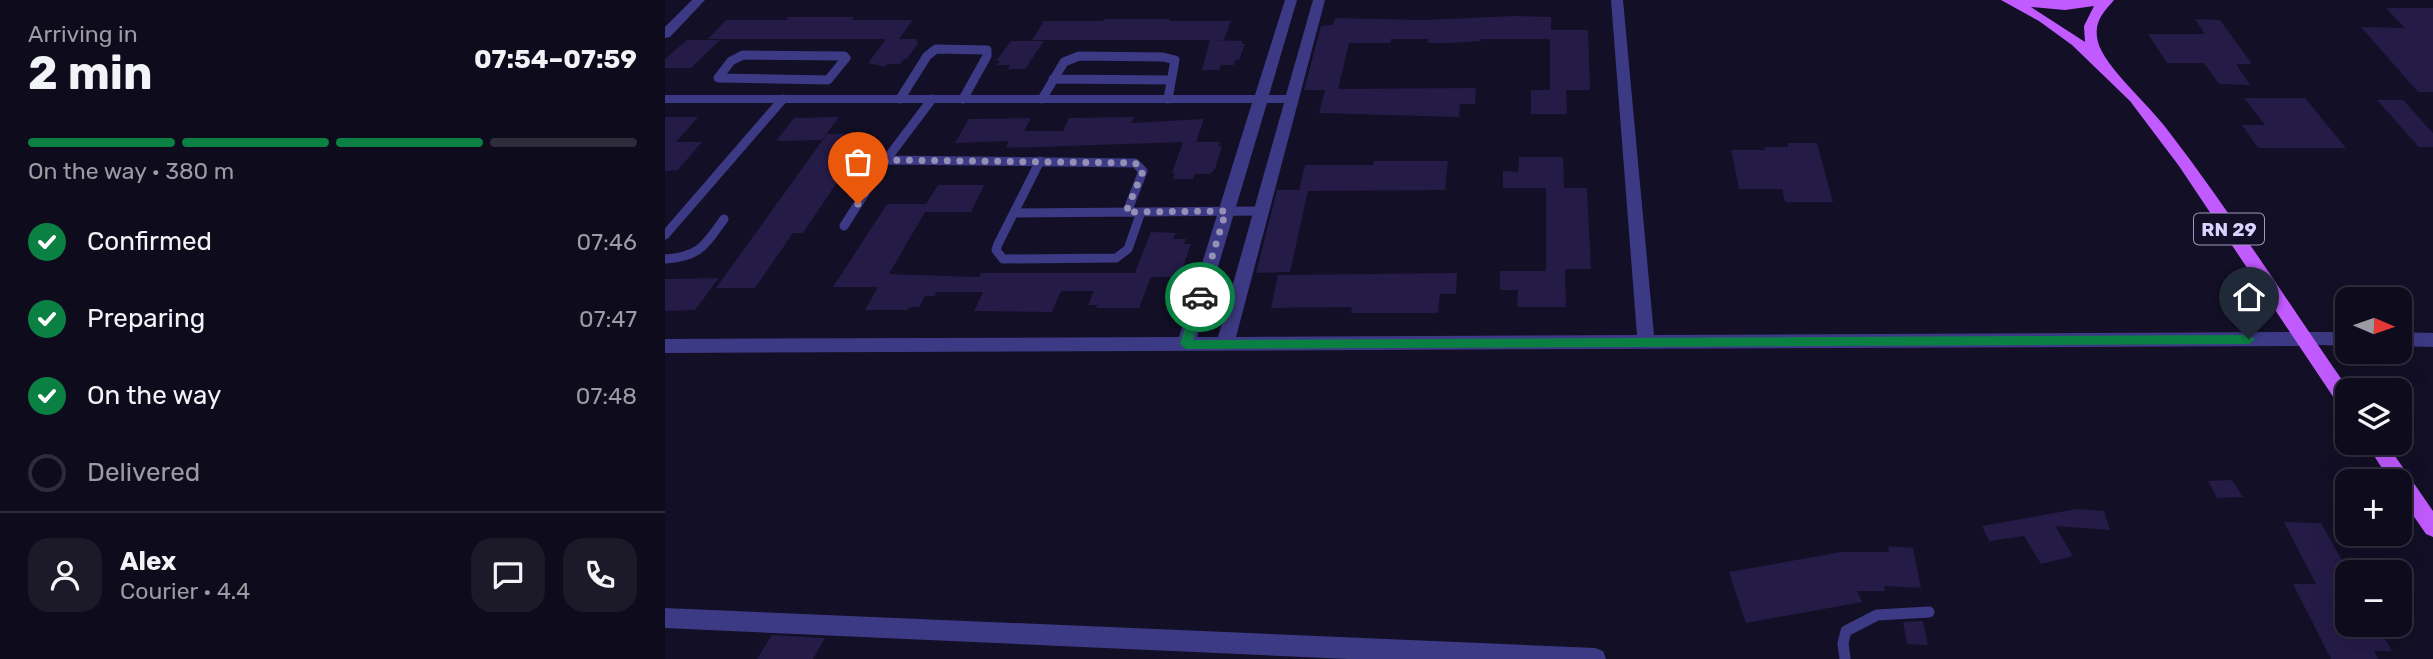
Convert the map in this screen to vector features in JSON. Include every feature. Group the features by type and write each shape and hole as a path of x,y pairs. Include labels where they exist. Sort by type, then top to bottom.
{"main road":[{"name":"RN 29","path":"2007,0 2056,25 2102,63"},
{"name":"RN 29","path":"2014,0 2059,6 2087,5 2106,0"},
{"name":"RN 29","path":"2106,0 2092,15 2089,26 2094,50 2175,151 2335,384"},
{"path":"2383,455 2433,528"}],"street":[{"path":"665,34 699,0"},
{"path":"1186,344 1291,0"},
{"path":"1224,344 1318,0"},
{"path":"1617,0 1646,342"},
{"path":"665,99 1291,99"},
{"path":"665,346 2335,339"},
{"path":"2412,339 2433,340"},
{"path":"665,618 1595,659"}],"lane":[{"path":"900,99 930,52 943,47 984,48 987,50 987,56 963,99"},
{"path":"821,99 828,80 845,57 743,55 734,59 718,78 828,80"},
{"path":"1042,99 1064,62 1079,56 1163,57 1175,60 1168,99"},
{"path":"1053,79 1170,80"},
{"path":"665,235 783,99"},
{"path":"844,226 886,160 932,99"},
{"path":"886,160 1128,162 1141,166 1143,171 1126,212"},
{"path":"1040,161 996,250 1003,259 1116,258 1128,249 1141,212"},
{"path":"1014,213 1260,211"},
{"path":"665,259 687,259 697,254 724,219"},
{"path":"1845,659 1843,643 1846,631 1877,615 1929,612"}],"building":[{"path":"2386,8 2433,8 2433,92 2418,92 2361,27 2405,28"},
{"path":"788,17 913,20 899,39 708,39 726,20 786,20"},
{"path":"1551,17 1551,30 1588,30 1590,90 1566,90 1567,114 1531,114 1531,90 1550,90 1550,39 1481,39 1428,43 1429,39 1391,39 1390,43 1349,43 1338,89 1476,88 1475,104 1460,104 1459,117 1319,113 1325,90 1304,90 1321,26 1333,25 1335,18 1424,20"},
{"path":"2195,19 2220,20 2252,64 2236,64 2250,85 2219,84 2204,63 2167,63 2148,34 2205,34"},
{"path":"1044,21 1231,21 1224,40 1032,40"},
{"path":"886,39 918,39 916,42 919,42 900,64 887,64 885,67 868,63"},
{"path":"687,40 720,40 691,68 665,68 665,59"},
{"path":"1210,40 1243,41 1242,44 1245,44 1239,60 1235,60 1234,65 1221,65 1219,70 1202,70"},
{"path":"1011,41 1044,41 1025,69 1008,69 1010,65 997,65 1000,61 996,61"},
{"path":"2244,98 2305,98 2346,148 2258,148 2242,125 2265,125"},
{"path":"2377,100 2403,100 2433,133 2433,147 2419,147"},
{"path":"665,117 698,117 676,142 702,142 678,170 665,171"},
{"path":"839,117 822,140 776,141 794,118"},
{"path":"1134,117 1131,123 1204,119 1196,142 1220,142 1218,146 1222,146 1215,169 1210,174 1195,174 1193,179 1173,179 1175,173 1172,173 1183,142 1006,148 1009,141 955,143 969,119 1031,118 1024,131 1063,131 1069,118"},
{"path":"865,133 834,178 840,178 803,233 793,233 755,288 716,288 827,134"},
{"path":"1787,143 1817,143 1833,202 1785,202 1782,189 1739,189 1731,150 1765,150 1764,147 1788,147"},
{"path":"1519,157 1563,157 1564,188 1587,188 1591,269 1565,269 1566,307 1517,307 1518,290 1500,290 1500,271 1546,271 1546,188 1503,188 1503,171 1518,172"},
{"path":"1374,161 1448,161 1445,190 1308,191 1290,272 1256,273 1277,190 1299,190 1305,165 1373,165"},
{"path":"938,185 984,185 971,212 925,212 889,274 979,277 981,273 1135,273 1151,232 1176,233 1173,239 1186,239 1184,244 1191,244 1182,270 1178,270 1175,277 1151,277 1139,308 1096,308 1097,305 1088,305 1094,291 1061,291 1052,312 974,311 983,292 936,292 935,296 925,296 919,307 909,307 908,310 865,310 878,287 833,287 887,204 926,204"},
{"path":"1457,273 1456,294 1440,294 1438,313 1351,313 1352,307 1271,308 1278,275"},
{"path":"719,278 695,310 665,311 665,279"},
{"path":"2232,480 2243,497 2217,498 2208,481"},
{"path":"2077,509 2104,511 2110,530 2055,526 2073,556 2041,564 2024,536 1989,541 1982,526"},
{"path":"2284,522 2321,523 2342,560 2335,560 2335,637 2384,637 2392,651 2374,651 2378,659 2331,659 2293,584 2316,584"},
{"path":"1888,546 1913,548 1921,588 1884,586 1885,591 1857,591 1862,602 1746,623 1729,572 1841,552 1889,552"},
{"path":"1923,621 1928,645 1907,644 1903,622"},
{"path":"772,635 825,638 813,659 757,659"}],"way so far":[{"path":"858,204 886,160 1135,163 1141,166 1143,171 1126,212 1226,211 1200,297"}],"route":[{"path":"1200,297 1186,344 2249,339"}]}
